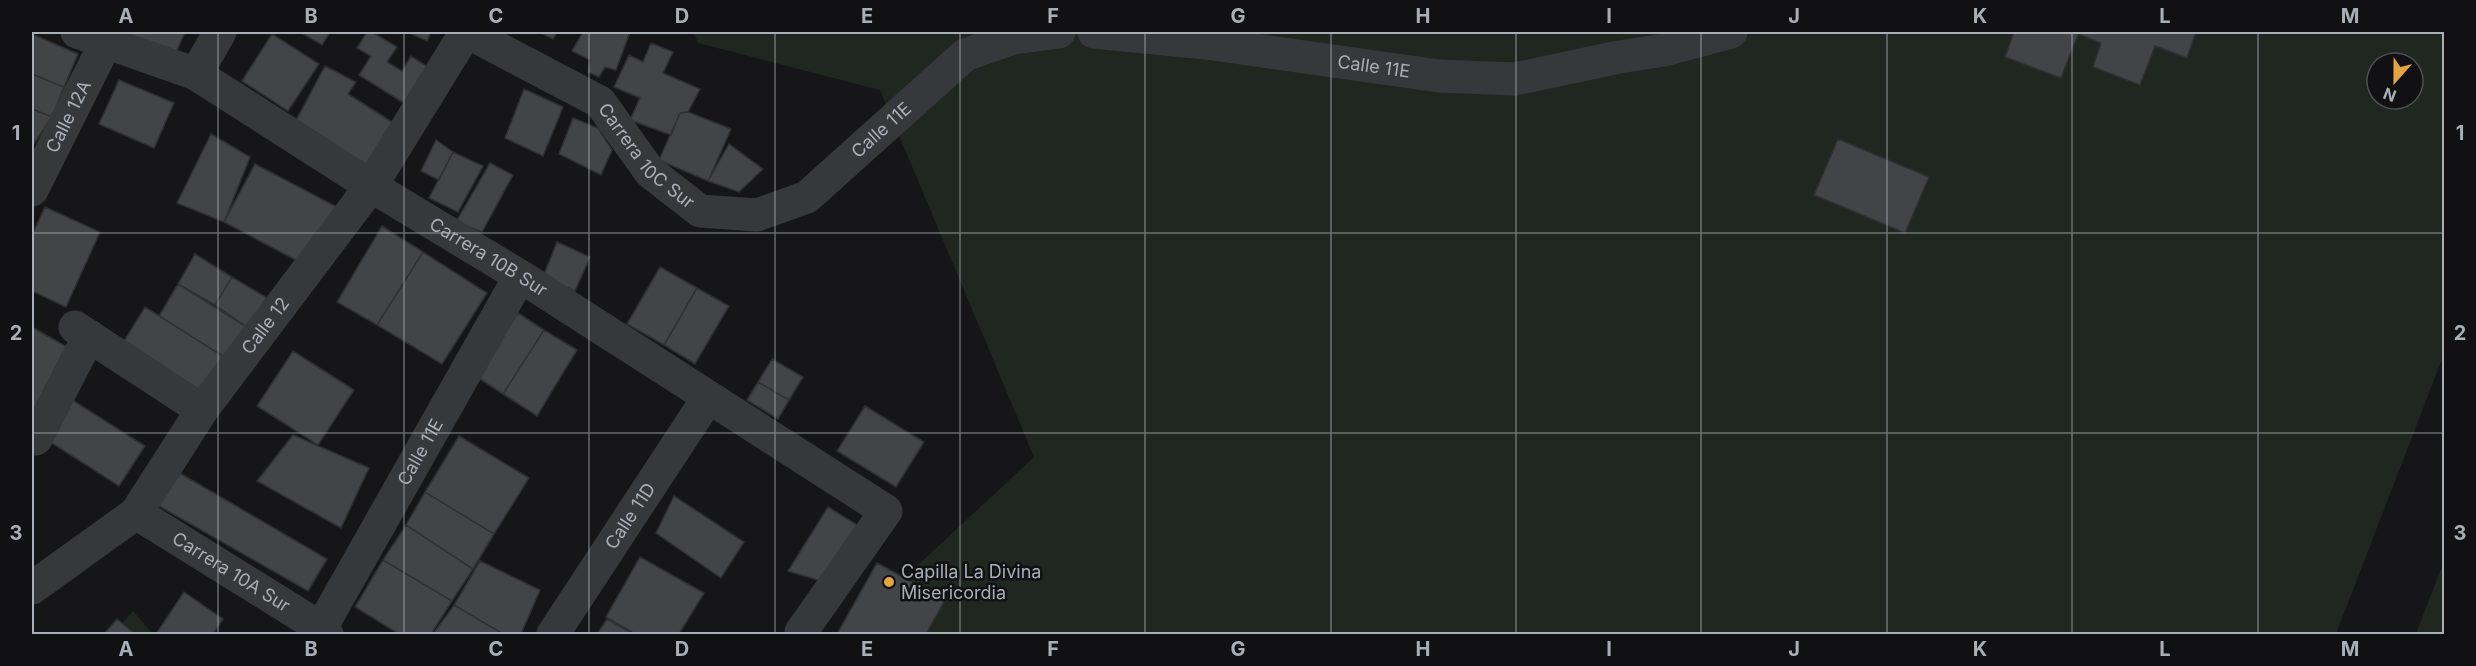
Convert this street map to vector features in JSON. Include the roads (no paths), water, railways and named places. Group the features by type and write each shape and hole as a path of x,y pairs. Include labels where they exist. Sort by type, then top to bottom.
{"street":[{"path":"196,74 220,32"},
{"name":"Calle 12","path":"32,588 136,513 202,410 371,186 466,32"},
{"name":"Carrera 10C Sur","path":"466,32 600,102 650,172 700,211"},
{"name":"Calle 11E","path":"700,211 758,215 807,197 964,55 1013,38 1059,32"},
{"name":"Calle 11E","path":"1094,32 1206,43 1439,76 1515,79 1664,50 1731,32"},
{"name":"Carrera 10B Sur","path":"91,37 196,74 371,186 520,276 886,511 801,632"},
{"name":"Calle 12A","path":"32,190 91,37"},
{"name":"Calle 11E","path":"324,631 520,276"},
{"path":"36,439 82,332 202,410"},
{"name":"Calle 11D","path":"554,634 708,398"},
{"name":"Carrera 10A Sur","path":"136,513 324,631"}],"place":[{"name":"Capilla La Divina Misericordia","path":"889,582"}]}
